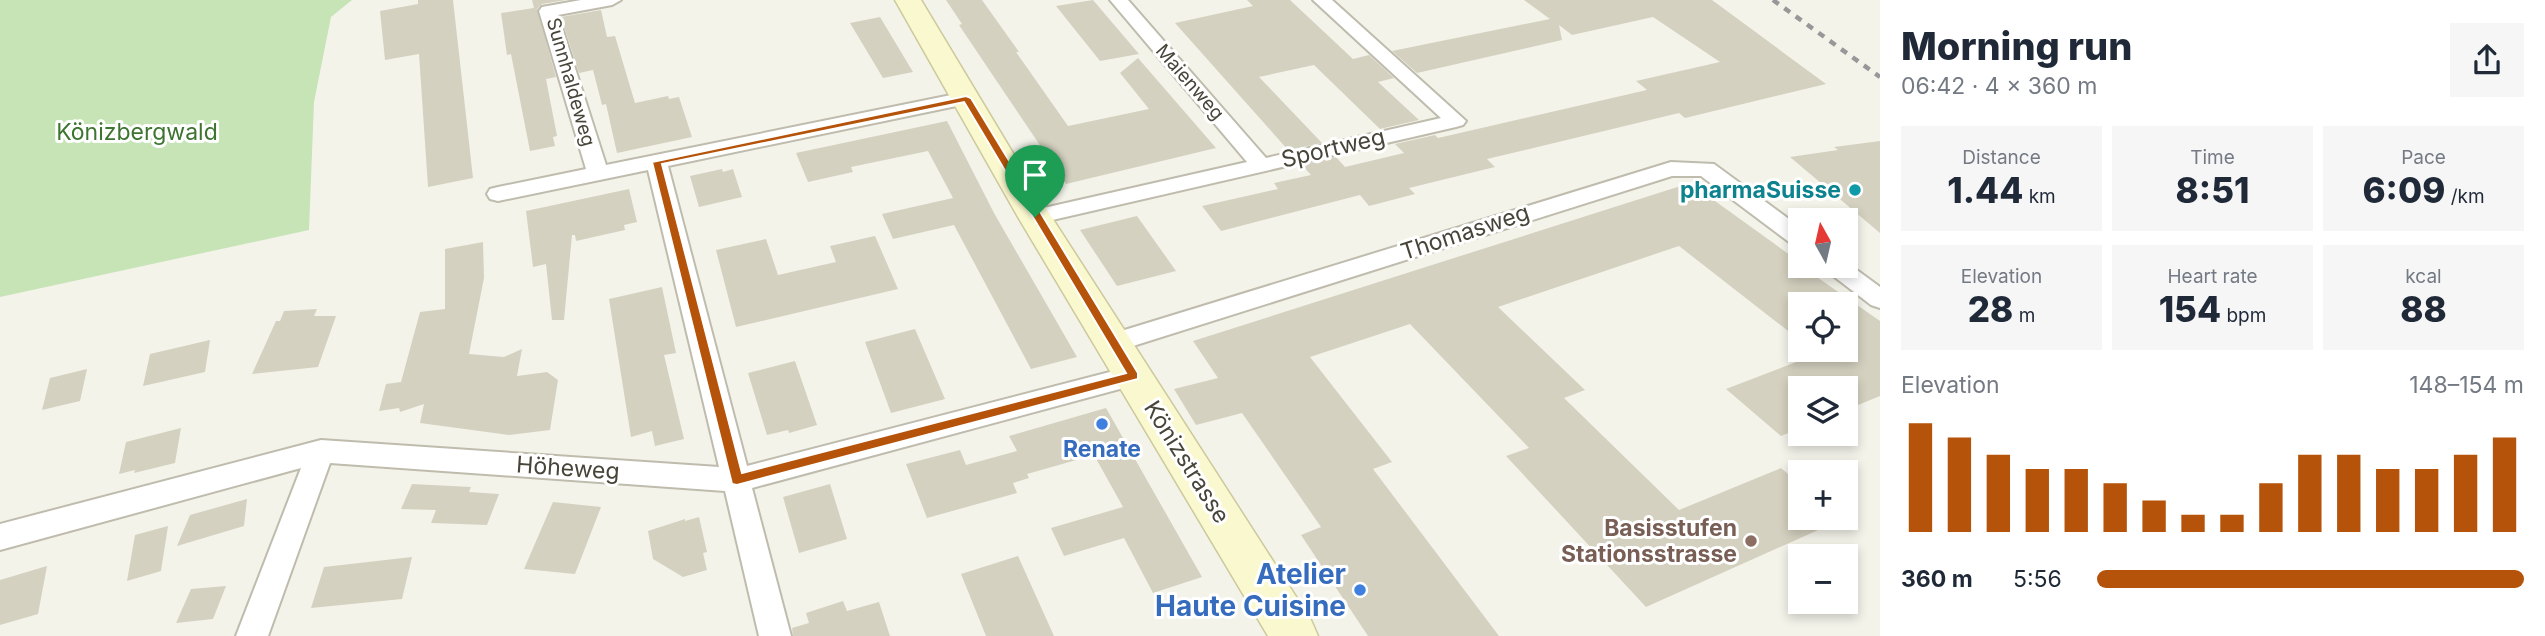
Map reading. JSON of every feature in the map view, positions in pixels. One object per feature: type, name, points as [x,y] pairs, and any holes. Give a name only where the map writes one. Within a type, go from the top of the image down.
[{"type":"main road","name":"Könizstrasse","points":[[908,0],[1035,217],[1294,636]]},
{"type":"street","name":"Sunnhaldeweg","points":[[598,174],[548,11],[612,0]]},
{"type":"street","name":"Maienweg","points":[[1119,0],[1261,164]]},
{"type":"street","name":"Sportweg","points":[[1035,217],[1456,121],[1322,0]]},
{"type":"street","points":[[498,194],[966,98]]},
{"type":"street","points":[[657,162],[775,636]]},
{"type":"street","name":"Thomasweg","points":[[1124,359],[1671,169],[1706,169],[1788,230]]},
{"type":"street","points":[[1852,278],[1880,299]]},
{"type":"street","name":"Höheweg","points":[[0,537],[321,451],[737,480],[1124,359]]},
{"type":"street","points":[[252,636],[321,451]]},
{"type":"green space","name":"Könizbergwald","points":[[0,0],[352,0],[331,17],[314,102],[309,230],[0,297]]},
{"type":"building","points":[[418,0],[453,0],[473,178],[428,187],[419,54],[385,60],[380,11],[418,4]]},
{"type":"building","points":[[532,0],[566,0],[542,4],[537,9],[556,77],[546,79],[557,136],[553,137],[555,146],[530,151],[511,54],[507,55],[501,13],[534,8]]},
{"type":"building","points":[[946,0],[982,0],[1068,126],[1149,109],[1120,73],[1138,58],[1216,148],[1066,184],[959,25],[962,24]]},
{"type":"building","points":[[1093,0],[1139,54],[1100,61],[1056,6]]},
{"type":"building","points":[[1247,0],[1290,0],[1353,59],[1369,55],[1394,78],[1378,82],[1419,120],[1380,129],[1314,65],[1259,77],[1322,143],[1288,150],[1175,23],[1253,6]]},
{"type":"building","points":[[1524,0],[1712,0],[1826,84],[1685,118],[1679,113],[1487,159],[1495,167],[1409,188],[1415,194],[1369,206],[1360,195],[1221,231],[1202,206],[1278,189],[1274,183],[1311,175],[1302,165],[1336,157],[1345,167],[1404,153],[1395,144],[1435,135],[1438,138],[1647,90],[1636,81],[1720,62],[1653,17],[1572,35],[1559,25],[1562,40],[1417,73],[1392,51],[1550,19]]},
{"type":"building","points":[[601,10],[607,37],[615,36],[635,103],[668,96],[669,99],[679,97],[692,137],[617,153],[606,104],[602,105],[593,70],[579,73],[561,17]]},
{"type":"building","points":[[880,17],[913,72],[883,78],[850,23]]},
{"type":"building","points":[[947,121],[994,213],[1077,357],[1031,369],[954,225],[893,239],[882,214],[953,198],[928,151],[851,167],[853,172],[808,182],[796,153]]},
{"type":"building","name":"pharmaSuisse","points":[[1880,141],[1880,233],[1858,214],[1858,208],[1850,208],[1790,157],[1838,150],[1834,147]]},
{"type":"building","points":[[722,169],[723,172],[733,169],[742,197],[699,207],[690,176]]},
{"type":"building","points":[[1690,183],[1788,254],[1788,278],[1818,278],[1838,292],[1788,292],[1788,331],[1679,246],[1498,307],[1585,390],[1564,398],[1679,510],[1781,468],[1788,474],[1788,530],[1818,530],[1646,607],[1506,456],[1529,448],[1410,324],[1310,357],[1392,462],[1373,469],[1499,636],[1368,636],[1301,535],[1321,527],[1242,413],[1196,425],[1174,389],[1218,378],[1193,341]]},
{"type":"building","points":[[629,189],[637,222],[624,225],[625,230],[576,241],[575,235],[572,235],[564,320],[552,320],[546,264],[533,267],[526,211]]},
{"type":"building","points":[[1137,216],[1176,271],[1117,286],[1080,230]]},
{"type":"building","points":[[875,236],[898,289],[736,327],[716,250],[766,239],[778,275],[836,262],[830,246]]},
{"type":"building","points":[[483,242],[484,278],[469,354],[504,357],[522,349],[517,376],[547,372],[558,380],[550,430],[509,435],[420,423],[424,404],[400,412],[399,408],[379,411],[386,384],[401,382],[420,312],[445,309],[445,249]]},
{"type":"building","points":[[662,287],[676,353],[664,355],[684,439],[655,446],[652,431],[631,437],[609,299]]},
{"type":"building","points":[[1858,306],[1880,321],[1880,396],[1858,405],[1858,376],[1788,376],[1788,433],[1781,436],[1726,389],[1796,362],[1858,362]]},
{"type":"building","points":[[317,309],[314,316],[336,316],[318,367],[252,374],[276,321],[280,321],[284,311]]},
{"type":"building","points":[[915,329],[945,399],[891,413],[865,342]]},
{"type":"building","points":[[210,340],[205,372],[143,386],[150,354]]},
{"type":"building","points":[[795,361],[817,425],[789,433],[788,430],[767,435],[748,373]]},
{"type":"building","points":[[87,369],[80,401],[42,410],[50,378]]},
{"type":"building","points":[[1106,408],[1202,577],[1153,593],[1124,538],[1064,556],[1051,528],[1123,507],[1094,455],[1027,474],[1029,478],[1013,483],[1017,493],[927,518],[906,464],[960,450],[966,465],[1017,451],[1009,436]]},
{"type":"building","points":[[181,428],[175,463],[119,474],[126,442]]},
{"type":"building","points":[[412,484],[471,487],[469,492],[499,494],[487,525],[431,523],[436,510],[401,509]]},
{"type":"building","points":[[830,484],[847,539],[799,553],[783,497]]},
{"type":"building","points":[[247,499],[244,526],[177,546],[190,515]]},
{"type":"building","points":[[553,502],[601,507],[575,574],[524,569]]},
{"type":"building","points":[[699,517],[707,552],[703,553],[707,570],[683,577],[653,559],[648,531]]},
{"type":"building","points":[[168,526],[161,571],[127,581],[135,535]]},
{"type":"building","points":[[1018,556],[1054,636],[986,636],[961,574]]},
{"type":"building","points":[[412,557],[402,599],[311,608],[324,567]]},
{"type":"building","points":[[47,566],[38,614],[0,625],[0,580]]},
{"type":"building","points":[[226,586],[213,619],[176,623],[191,589]]},
{"type":"building","points":[[843,601],[847,611],[879,602],[890,636],[793,636],[792,628],[809,623],[806,613]]},
{"type":"railway","points":[[1773,0],[1880,77]]},
{"type":"place","name":"pharmaSuisse","points":[[1855,190]]},
{"type":"place","name":"Renate","points":[[1102,424]]},
{"type":"place","name":"Basisstufen Stationsstrasse","points":[[1751,541]]},
{"type":"place","name":"Atelier Haute Cuisine","points":[[1360,590]]},
{"type":"route","points":[[966,98],[1035,217],[1133,376],[737,480],[657,162],[966,98]]}]
